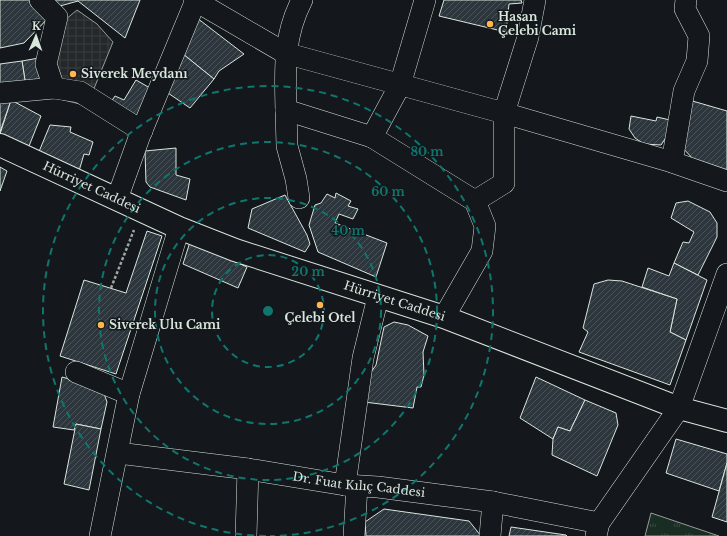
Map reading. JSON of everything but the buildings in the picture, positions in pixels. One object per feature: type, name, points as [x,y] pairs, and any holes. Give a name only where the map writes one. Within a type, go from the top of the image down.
[{"type":"main road","name":"Hürriyet Caddesi","points":[[0,144],[179,228],[235,250],[444,317],[679,408],[727,421]]},
{"type":"street","points":[[40,0],[57,17],[46,64],[54,88]]},
{"type":"street","points":[[117,199],[142,131],[195,0],[285,53],[504,113],[672,162],[727,181]]},
{"type":"street","points":[[299,198],[296,179],[287,146],[285,53],[295,13],[302,0]]},
{"type":"street","points":[[372,138],[400,85],[425,0]]},
{"type":"street","points":[[475,202],[504,183],[504,113],[528,37],[535,0]]},
{"type":"street","points":[[672,162],[684,91],[697,61],[699,36],[685,9],[686,0]]},
{"type":"street","points":[[0,93],[54,88],[80,92],[142,131]]},
{"type":"street","points":[[286,110],[372,138],[475,202],[485,226],[482,251],[444,317]]},
{"type":"street","points":[[95,534],[118,453],[129,394],[179,228]]},
{"type":"street","points":[[597,530],[679,408],[727,274]]},
{"type":"street","points":[[354,536],[351,485],[363,358],[378,297]]},
{"type":"street","points":[[76,372],[129,394]]},
{"type":"street","name":"Dr. Fuat Kılıç Caddesi","points":[[118,453],[351,485],[493,502],[597,530]]},
{"type":"street","points":[[246,536],[248,470]]},
{"type":"street","points":[[490,536],[493,502]]},
{"type":"path","points":[[111,288],[142,210]]},
{"type":"green space","points":[[651,513],[719,536],[645,536]]},
{"type":"shaded area","name":"Siverek Meydanı","points":[[77,10],[97,24],[113,42],[93,91],[84,105],[51,97],[41,40]]},
{"type":"place","name":"Hasan Çelebi Cami","points":[[490,24]]},
{"type":"place","name":"Siverek Meydanı","points":[[73,74]]},
{"type":"place","name":"Çelebi Otel","points":[[320,305]]},
{"type":"place","name":"Siverek Ulu Cami","points":[[101,325]]}]
